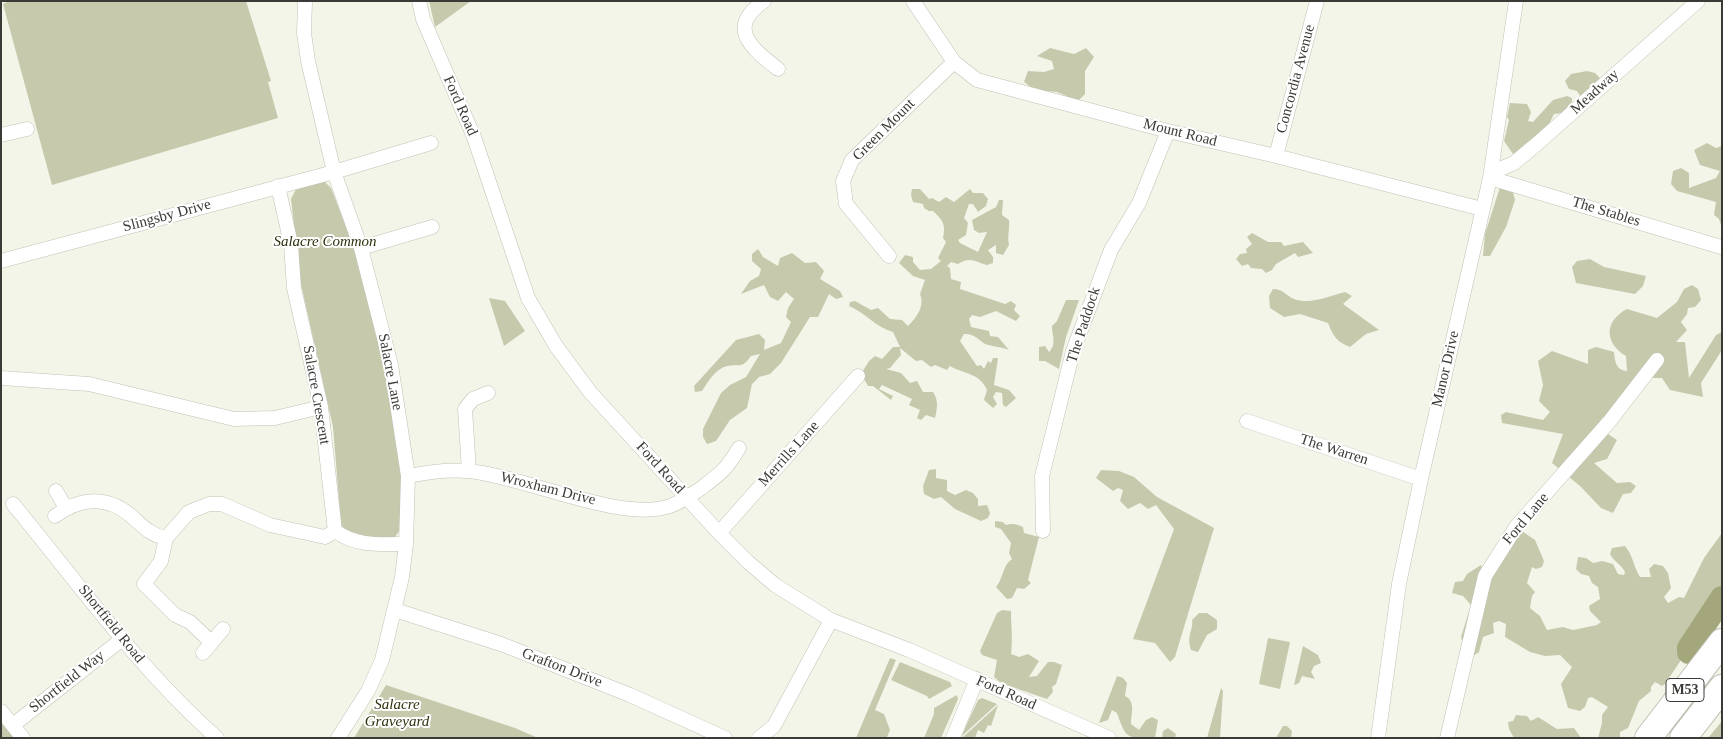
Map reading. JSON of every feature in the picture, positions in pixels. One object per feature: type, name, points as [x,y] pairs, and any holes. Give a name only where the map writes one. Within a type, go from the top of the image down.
[{"type":"highway","name":"M53","points":[[1648,738],[1722,642]]},
{"type":"highway","name":"M53","points":[[1683,738],[1722,688]]},
{"type":"street","name":"Salacre Lane","points":[[305,1],[304,33],[308,62],[334,172],[361,248],[391,365],[408,476],[406,544],[395,610],[382,660],[373,680],[338,738]]},
{"type":"street","name":"Ford Road","points":[[419,1],[424,19],[478,148],[528,298],[556,346],[590,392],[686,498],[748,562],[775,585],[831,620],[978,680],[1110,738]]},
{"type":"street","points":[[764,1],[751,11],[743,28],[748,45],[778,69]]},
{"type":"street","name":"Mount Road","points":[[913,1],[954,62],[977,80],[1168,131],[1276,156],[1482,209]]},
{"type":"street","name":"Concordia Avenue","points":[[1276,156],[1317,1]]},
{"type":"street","name":"Manor Drive","points":[[1378,738],[1399,584],[1490,178],[1516,1]]},
{"type":"street","name":"Meadway","points":[[1490,178],[1500,168],[1514,163],[1538,143],[1698,1]]},
{"type":"street","name":"Green Mount","points":[[889,256],[846,204],[843,181],[852,160],[954,62]]},
{"type":"street","points":[[1,135],[27,129]]},
{"type":"street","name":"The Paddock","points":[[1043,531],[1042,476],[1073,350],[1111,250],[1139,204],[1168,131]]},
{"type":"street","name":"Slingsby Drive","points":[[1,260],[334,172],[432,142]]},
{"type":"street","name":"The Stables","points":[[1490,178],[1721,247]]},
{"type":"street","name":"Salacre Crescent","points":[[278,186],[292,244],[294,288],[321,407],[335,531]]},
{"type":"street","points":[[361,248],[432,226]]},
{"type":"street","name":"Ford Lane","points":[[1447,738],[1485,576],[1516,527],[1609,422],[1657,360]]},
{"type":"street","name":"Merrills Lane","points":[[719,533],[858,376]]},
{"type":"street","points":[[1,378],[89,384],[234,419],[275,418],[321,407]]},
{"type":"street","points":[[469,471],[465,409],[473,399],[488,393]]},
{"type":"street","name":"The Warren","points":[[1247,421],[1421,479]]},
{"type":"street","name":"Wroxham Drive","points":[[408,476],[435,471],[469,471],[533,484],[617,507],[656,509],[670,506],[686,498],[726,470],[739,448]]},
{"type":"street","points":[[56,491],[61,512],[84,501],[101,501],[116,506],[147,531],[156,536],[166,538]]},
{"type":"street","name":"Shortfield Road","points":[[13,504],[121,640],[180,705],[217,738]]},
{"type":"street","points":[[223,629],[207,647],[190,622],[175,615],[139,588],[161,561],[166,538],[188,512],[209,504],[222,504],[292,531],[325,537],[335,531],[346,539],[358,543],[406,544]]},
{"type":"street","name":"Grafton Drive","points":[[395,610],[501,644],[630,695],[726,738]]},
{"type":"street","points":[[759,738],[774,726],[831,620]]},
{"type":"street","name":"Shortfield Way","points":[[13,725],[121,640]]},
{"type":"street","points":[[952,738],[978,680]]},
{"type":"street","points":[[1,710],[24,738]]},
{"type":"green space","points":[[9,1],[246,1],[271,81],[268,82],[278,118],[52,185],[3,4]]},
{"type":"green space","points":[[429,1],[471,1],[435,27]]},
{"type":"green space","points":[[1050,48],[1074,54],[1086,48],[1094,57],[1085,71],[1085,94],[1078,101],[1057,92],[1035,90],[1024,82],[1028,71],[1044,72],[1054,69],[1052,61],[1037,56]]},
{"type":"green space","points":[[1587,71],[1595,73],[1600,78],[1581,97],[1577,91],[1569,89],[1565,81],[1571,74]]},
{"type":"green space","points":[[1567,96],[1572,98],[1572,102],[1563,113],[1554,114],[1547,128],[1518,153],[1513,154],[1504,141],[1509,120],[1507,117],[1510,103],[1527,104],[1531,112],[1528,121],[1533,122],[1553,100]]},
{"type":"green space","points":[[1707,143],[1716,148],[1722,146],[1722,228],[1719,219],[1714,215],[1716,202],[1677,191],[1671,184],[1673,171],[1681,168],[1689,173],[1689,188],[1716,178],[1720,171],[1700,165],[1694,150]]},
{"type":"green space","name":"Salacre Common","points":[[324,181],[331,188],[358,258],[386,368],[404,471],[403,526],[395,537],[384,540],[347,532],[341,525],[333,427],[301,284],[291,199],[296,189]]},
{"type":"green space","points":[[1501,184],[1512,188],[1515,200],[1506,227],[1490,256],[1483,256],[1485,234]]},
{"type":"green space","points":[[912,189],[920,189],[929,199],[932,198],[939,202],[946,197],[954,202],[970,189],[973,193],[983,193],[988,199],[986,206],[978,212],[973,204],[969,204],[964,218],[968,223],[966,235],[958,240],[960,243],[978,252],[987,232],[979,233],[974,230],[972,220],[996,207],[999,200],[1003,200],[1002,215],[1009,220],[1009,245],[1003,255],[996,253],[996,245],[988,250],[993,257],[993,263],[987,265],[966,260],[958,264],[951,262],[947,266],[950,268],[951,279],[961,282],[960,289],[1005,304],[1011,301],[1016,305],[1014,310],[1020,316],[1016,321],[996,311],[980,317],[972,315],[969,319],[971,327],[989,331],[990,336],[998,337],[1009,350],[985,344],[970,334],[964,334],[960,341],[977,366],[981,365],[984,369],[988,361],[991,363],[993,358],[998,358],[994,385],[1009,390],[1016,398],[1006,407],[1003,405],[1002,393],[996,392],[993,397],[997,404],[993,408],[984,400],[987,390],[984,384],[976,377],[950,366],[947,370],[935,365],[931,367],[922,360],[916,361],[900,348],[901,355],[890,368],[886,369],[901,373],[910,383],[917,381],[923,392],[933,392],[937,402],[935,418],[926,415],[921,420],[917,418],[920,410],[909,405],[912,399],[882,385],[879,389],[893,396],[891,400],[873,386],[868,386],[861,374],[869,361],[875,356],[882,359],[893,347],[900,347],[893,332],[881,327],[861,312],[849,306],[850,302],[855,301],[871,310],[878,308],[890,319],[902,320],[908,326],[921,307],[920,294],[925,280],[913,276],[899,263],[905,255],[913,257],[913,262],[920,270],[931,269],[941,261],[938,258],[946,242],[943,238],[943,223],[933,211],[924,208],[923,204],[913,202]]},
{"type":"green space","points":[[1252,233],[1268,242],[1281,242],[1284,246],[1303,242],[1313,253],[1298,257],[1295,253],[1276,264],[1272,270],[1266,273],[1262,269],[1251,268],[1248,264],[1242,266],[1236,259],[1240,254],[1247,253],[1246,249],[1252,244],[1247,237]]},
{"type":"green space","points":[[758,249],[763,257],[778,266],[780,258],[792,253],[805,263],[816,262],[824,271],[820,279],[840,291],[843,297],[836,299],[829,294],[818,317],[810,317],[781,363],[770,374],[759,377],[752,384],[747,408],[730,420],[716,441],[707,444],[703,437],[703,429],[721,393],[730,385],[746,377],[760,354],[751,356],[742,365],[731,365],[719,370],[712,376],[702,391],[695,392],[694,386],[736,340],[759,334],[765,340],[764,350],[781,343],[791,322],[786,317],[788,308],[794,299],[786,292],[778,301],[770,297],[764,285],[741,294],[750,281],[759,276],[761,269],[752,261],[752,254]]},
{"type":"green space","points":[[1590,259],[1604,267],[1646,276],[1643,286],[1635,294],[1576,283],[1572,267],[1577,261]]},
{"type":"green space","points":[[1692,285],[1698,289],[1701,300],[1695,307],[1688,308],[1687,314],[1681,322],[1687,330],[1676,342],[1685,342],[1689,378],[1716,335],[1722,332],[1722,350],[1701,383],[1703,397],[1670,390],[1662,378],[1651,378],[1601,419],[1605,432],[1617,440],[1607,459],[1594,463],[1617,483],[1630,482],[1636,486],[1631,493],[1623,494],[1613,513],[1601,508],[1580,486],[1552,463],[1563,434],[1502,423],[1501,415],[1506,412],[1543,420],[1550,412],[1539,401],[1543,385],[1538,361],[1552,351],[1588,364],[1588,350],[1596,347],[1614,352],[1618,367],[1627,371],[1626,356],[1619,351],[1611,339],[1610,332],[1614,320],[1627,309],[1657,318],[1677,302],[1684,289]]},
{"type":"green space","points":[[1273,289],[1282,291],[1300,301],[1320,299],[1345,292],[1352,296],[1343,304],[1379,330],[1366,334],[1350,347],[1336,338],[1328,323],[1300,314],[1284,317],[1270,308],[1269,296]]},
{"type":"green space","points":[[489,298],[505,301],[525,331],[504,346]]},
{"type":"green space","points":[[1066,300],[1079,300],[1066,337],[1059,369],[1045,361],[1039,361],[1039,347],[1045,346],[1049,352],[1053,346],[1052,326],[1057,321]]},
{"type":"green space","points":[[936,469],[936,478],[947,480],[947,491],[955,495],[966,490],[973,493],[978,499],[978,506],[987,505],[990,513],[988,518],[981,521],[955,509],[941,497],[934,499],[924,494],[923,486],[929,470]]},
{"type":"green space","points":[[1101,470],[1119,471],[1134,477],[1157,497],[1214,528],[1175,657],[1170,662],[1155,643],[1133,639],[1174,529],[1156,505],[1148,509],[1140,503],[1128,509],[1120,501],[1123,490],[1118,488],[1113,491],[1096,478]]},
{"type":"green space","points":[[995,521],[1003,522],[1006,525],[1018,525],[1023,527],[1024,533],[1039,537],[1028,580],[1031,583],[1024,589],[1017,588],[1012,598],[1007,599],[996,587],[1006,565],[1012,559],[1009,553],[1011,543],[1001,529],[995,527]]},
{"type":"green space","points":[[1516,527],[1535,540],[1544,561],[1542,567],[1536,569],[1532,567],[1527,583],[1535,592],[1532,596],[1530,608],[1540,616],[1547,630],[1563,627],[1573,630],[1597,625],[1601,622],[1590,611],[1589,606],[1600,599],[1598,587],[1592,583],[1589,576],[1581,574],[1576,569],[1578,557],[1586,558],[1593,563],[1602,561],[1613,564],[1618,574],[1624,575],[1623,569],[1610,554],[1612,548],[1625,546],[1640,577],[1651,577],[1649,569],[1654,564],[1663,566],[1668,573],[1671,588],[1664,597],[1668,603],[1679,597],[1684,598],[1704,558],[1722,533],[1722,612],[1689,648],[1665,684],[1662,686],[1655,682],[1651,687],[1651,691],[1639,701],[1628,728],[1620,732],[1620,738],[1598,738],[1602,715],[1608,707],[1592,697],[1588,698],[1585,707],[1580,711],[1568,708],[1561,684],[1572,667],[1560,655],[1545,656],[1530,652],[1505,637],[1506,624],[1499,621],[1493,623],[1494,633],[1483,637],[1479,652],[1473,656],[1466,653],[1461,637],[1471,605],[1463,596],[1452,593],[1455,582],[1463,581],[1467,574],[1481,565],[1483,571]]},
{"type":"green space","points":[[1002,610],[1011,611],[1011,654],[1019,657],[1028,654],[1039,661],[1029,677],[1037,676],[1048,662],[1062,665],[1056,684],[1052,687],[1053,692],[1047,699],[1001,683],[994,677],[997,660],[982,655],[980,651],[997,613]]},
{"type":"green space","points":[[1199,613],[1207,613],[1217,620],[1217,629],[1207,635],[1198,652],[1191,650],[1189,640],[1192,620]]},
{"type":"green space","points":[[1268,638],[1290,642],[1280,689],[1259,684]]},
{"type":"green space","points":[[1303,646],[1318,655],[1321,663],[1314,666],[1311,672],[1315,679],[1302,676],[1299,683],[1294,685]]},
{"type":"green space","points":[[890,658],[896,660],[875,710],[884,714],[890,730],[887,737],[889,738],[856,738]]},
{"type":"green space","points":[[900,662],[950,682],[952,686],[929,699],[927,696],[891,680]]},
{"type":"green space","points":[[1117,676],[1123,678],[1127,683],[1125,696],[1132,704],[1131,724],[1139,730],[1146,720],[1152,717],[1158,720],[1155,738],[1138,738],[1128,735],[1117,713],[1112,710],[1108,720],[1099,723]]},
{"type":"green space","name":"Salacre Graveyard","points":[[386,685],[515,728],[538,738],[354,738]]},
{"type":"green space","points":[[1221,688],[1223,691],[1220,738],[1207,738]]},
{"type":"green space","points":[[957,695],[958,699],[941,738],[924,738],[934,714],[934,708]]},
{"type":"green space","points":[[982,698],[997,704],[961,737],[978,700]]},
{"type":"green space","points":[[998,705],[991,726],[988,725],[984,733],[978,730],[975,738],[962,738]]},
{"type":"green space","points":[[1516,715],[1527,716],[1531,721],[1538,717],[1557,729],[1574,728],[1581,738],[1514,738],[1509,729],[1508,722],[1513,721]]},
{"type":"green space","points":[[1,716],[19,738],[1,738]]},
{"type":"green space","points":[[1722,721],[1722,738],[1708,738]]},
{"type":"green space","points":[[1283,726],[1287,726],[1292,731],[1291,738],[1276,738]]},
{"type":"green space","points":[[1168,728],[1176,734],[1175,738],[1162,738],[1163,731]]},
{"type":"waterway","points":[[1689,652],[1689,648],[1722,598]]}]
